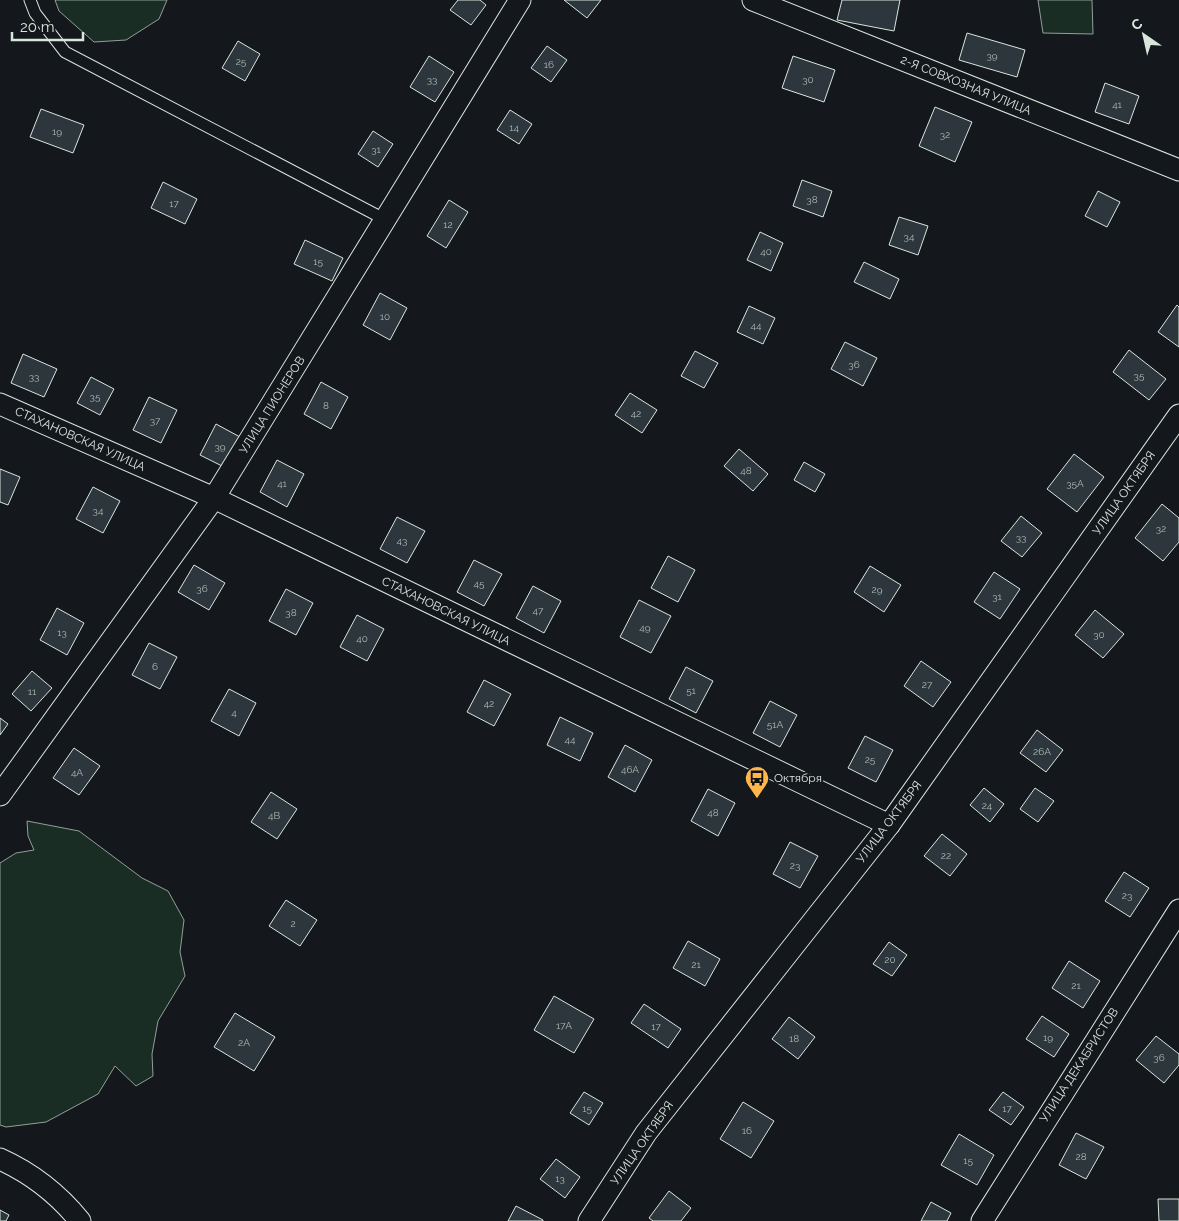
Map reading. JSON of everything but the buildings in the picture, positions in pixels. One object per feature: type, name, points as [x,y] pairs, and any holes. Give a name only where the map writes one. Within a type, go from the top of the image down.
[{"type":"street","name":"УЛИЦА ПИОНЕРОВ","points":[[0,795],[214,498],[520,0]]},
{"type":"street","name":"2-Я СОВХОЗНАЯ УЛИЦА","points":[[753,0],[1179,170]]},
{"type":"street","name":"СТАХАНОВСКАЯ УЛИЦА","points":[[0,404],[214,498],[889,825]]},
{"type":"street","name":"УЛИЦА ОКТЯБРЯ","points":[[588,1221],[646,1134],[889,825],[1179,415]]},
{"type":"street","name":"УЛИЦА ДЕКАБРИСТОВ","points":[[982,1221],[1179,910]]},
{"type":"street","points":[[0,1159],[20,1168],[67,1204],[80,1221]]},
{"type":"lane","points":[[30,0],[34,13],[65,52],[386,220]]},
{"type":"green space","points":[[55,0],[167,0],[159,19],[126,40],[94,42],[59,11]]},
{"type":"green space","points":[[1038,0],[1092,0],[1093,34],[1043,33]]},
{"type":"green space","points":[[27,821],[79,831],[142,878],[168,891],[184,920],[180,952],[185,976],[158,1021],[152,1054],[153,1076],[136,1086],[115,1066],[98,1094],[46,1122],[6,1127],[0,1125],[0,863],[16,853],[34,850],[28,836]]},
{"type":"place","name":"Октября","points":[[757,799]]}]
